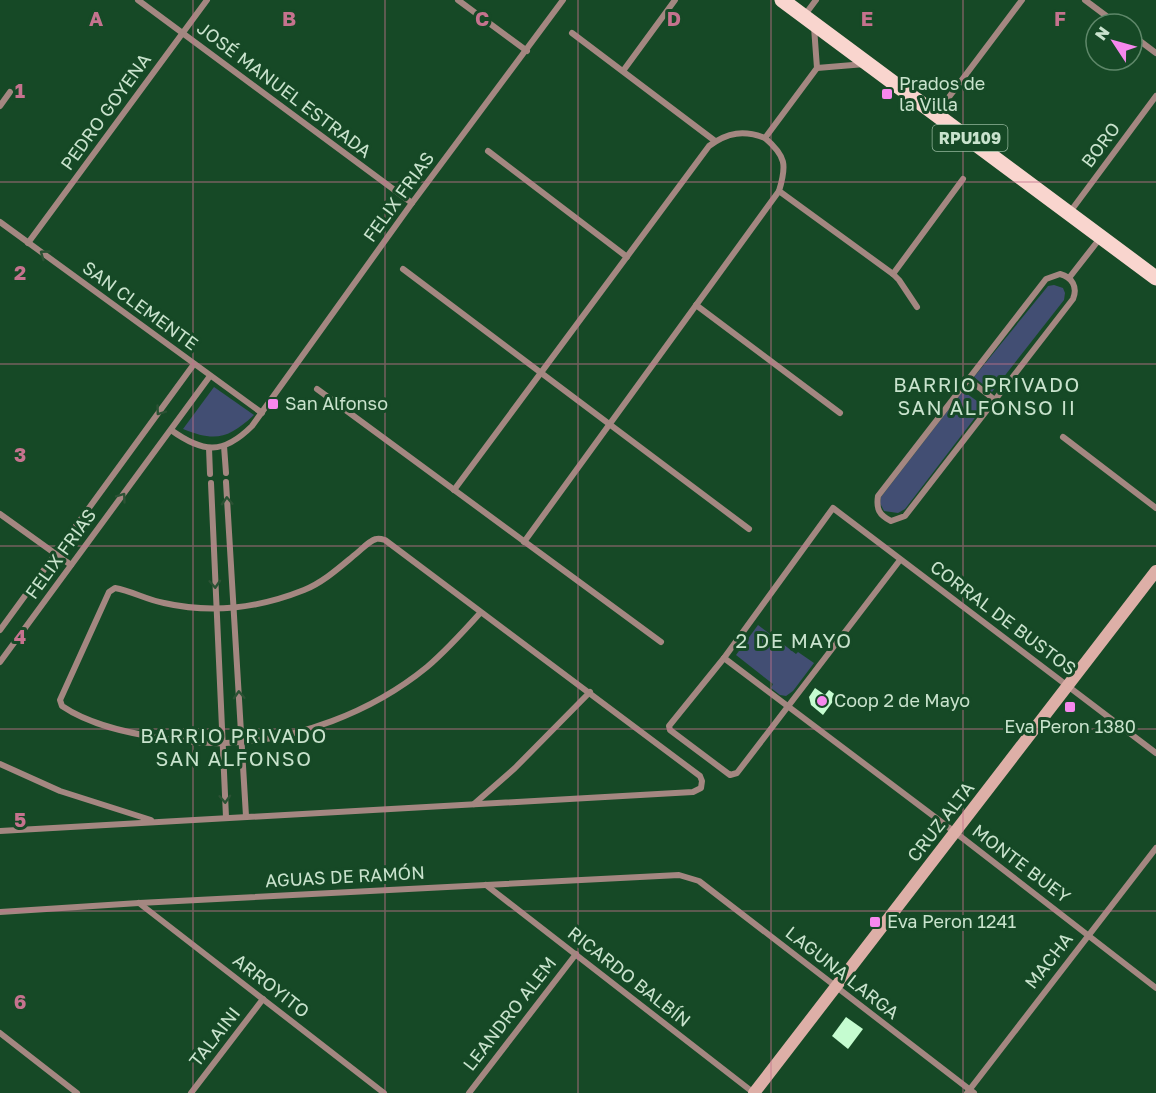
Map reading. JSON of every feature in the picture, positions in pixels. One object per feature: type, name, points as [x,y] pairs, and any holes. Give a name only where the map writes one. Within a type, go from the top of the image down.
[{"type":"main road","name":"RPU109","points":[[782,0],[1156,278]]},
{"type":"main road","name":"CRUZ ALTA","points":[[754,1093],[1156,571]]},
{"type":"street","name":"JOSÉ MANUEL ESTRADA","points":[[138,0],[412,203]]},
{"type":"street","name":"PEDRO GOYENA","points":[[28,243],[207,0]]},
{"type":"street","points":[[458,0],[527,51]]},
{"type":"street","name":"FELIX FRIAS","points":[[224,446],[243,435],[262,413],[412,203],[563,0]]},
{"type":"street","points":[[623,71],[675,0]]},
{"type":"street","points":[[765,138],[817,68],[809,20],[816,0]]},
{"type":"street","points":[[937,113],[1022,0]]},
{"type":"street","points":[[1085,0],[1101,12]]},
{"type":"street","points":[[572,33],[715,141]]},
{"type":"street","points":[[817,68],[868,64]]},
{"type":"street","points":[[0,106],[10,92]]},
{"type":"street","name":"BORO","points":[[1070,213],[1156,96]]},
{"type":"street","points":[[454,490],[709,146],[727,135],[740,133],[751,133],[765,138],[783,157],[785,167],[775,200],[696,305],[525,542]]},
{"type":"street","points":[[488,151],[627,257]]},
{"type":"street","points":[[893,274],[963,179]]},
{"type":"street","points":[[779,191],[893,274],[900,280],[917,307]]},
{"type":"street","name":"SAN CLEMENTE","points":[[0,222],[262,413]]},
{"type":"street","points":[[1069,278],[1102,237]]},
{"type":"street","points":[[403,269],[748,529]]},
{"type":"street","points":[[1059,274],[1069,278],[1075,287],[1073,300],[905,516],[891,521],[883,517],[878,510],[878,496],[968,379],[1046,279],[1059,274]]},
{"type":"street","points":[[696,305],[840,413]]},
{"type":"street","name":"FELIX FRIAS","points":[[0,630],[194,364]]},
{"type":"street","name":"FELIX FRIAS","points":[[0,662],[210,376]]},
{"type":"street","points":[[968,379],[995,400]]},
{"type":"street","points":[[316,389],[661,642]]},
{"type":"street","points":[[171,430],[192,444],[209,448],[224,446],[226,474]]},
{"type":"street","points":[[1063,437],[1156,508]]},
{"type":"street","points":[[209,448],[210,474]]},
{"type":"street","points":[[226,482],[246,816]]},
{"type":"street","points":[[211,483],[226,818]]},
{"type":"street","name":"CORRAL DE BUSTOS","points":[[724,658],[833,508],[1156,753]]},
{"type":"street","points":[[0,514],[71,565]]},
{"type":"street","points":[[0,831],[693,792],[701,788],[700,776],[590,692],[481,612],[381,539],[370,542],[336,571],[309,588],[284,598],[234,608],[217,609],[165,604],[120,589],[111,590],[60,700],[62,706],[68,710],[122,730],[187,742],[242,742],[279,736],[306,729],[357,710],[382,697],[426,667],[446,650],[481,612]]},
{"type":"street","points":[[724,658],[669,726],[670,730],[730,775],[737,773],[900,560]]},
{"type":"street","name":"MONTE BUEY","points":[[724,658],[1156,988]]},
{"type":"street","points":[[473,804],[515,768],[590,692]]},
{"type":"street","points":[[0,764],[60,791],[157,822]]},
{"type":"street","name":"MACHA","points":[[970,1092],[1156,848]]},
{"type":"street","name":"AGUAS DE RAMÓN","points":[[0,912],[679,874],[691,877]]},
{"type":"street","name":"LAGUNA LARGA","points":[[691,877],[970,1092]]},
{"type":"street","name":"RICARDO BALBÍN","points":[[486,885],[754,1093]]},
{"type":"street","name":"ARROYITO","points":[[139,903],[384,1093]]},
{"type":"street","name":"LEANDRO ALEM","points":[[469,1093],[576,954]]},
{"type":"street","name":"TALAINI","points":[[191,1093],[263,999]]},
{"type":"street","points":[[0,1034],[77,1093]]},
{"type":"shaded area","points":[[1048,286],[1063,288],[1064,300],[992,392],[974,377]]},
{"type":"shaded area","points":[[214,387],[254,415],[236,429],[221,436],[204,436],[183,429]]},
{"type":"shaded area","points":[[963,391],[984,406],[905,509],[898,513],[884,511],[880,503],[881,497]]},
{"type":"shaded area","points":[[758,625],[796,654],[798,652],[814,663],[793,691],[786,696],[780,695],[771,688],[773,684],[736,655]]},
{"type":"building","name":"Coop 2 de Mayo","points":[[815,688],[825,695],[829,690],[837,696],[823,715],[811,705],[809,697]]},
{"type":"building","points":[[846,1017],[863,1029],[848,1049],[832,1036]]},
{"type":"place","name":"Prados de la Villa","points":[[887,94]]},
{"type":"place","name":"San Alfonso","points":[[273,404]]},
{"type":"place","name":"Coop 2 de Mayo","points":[[822,701]]},
{"type":"place","name":"Eva Peron 1380","points":[[1070,707]]},
{"type":"place","name":"Eva Peron 1241","points":[[875,922]]},
{"type":"district","name":"BARRIO PRIVADO SAN ALFONSO II","points":[[987,396]]},
{"type":"district","name":"2 DE MAYO","points":[[794,641]]},
{"type":"district","name":"BARRIO PRIVADO SAN ALFONSO","points":[[234,748]]}]
